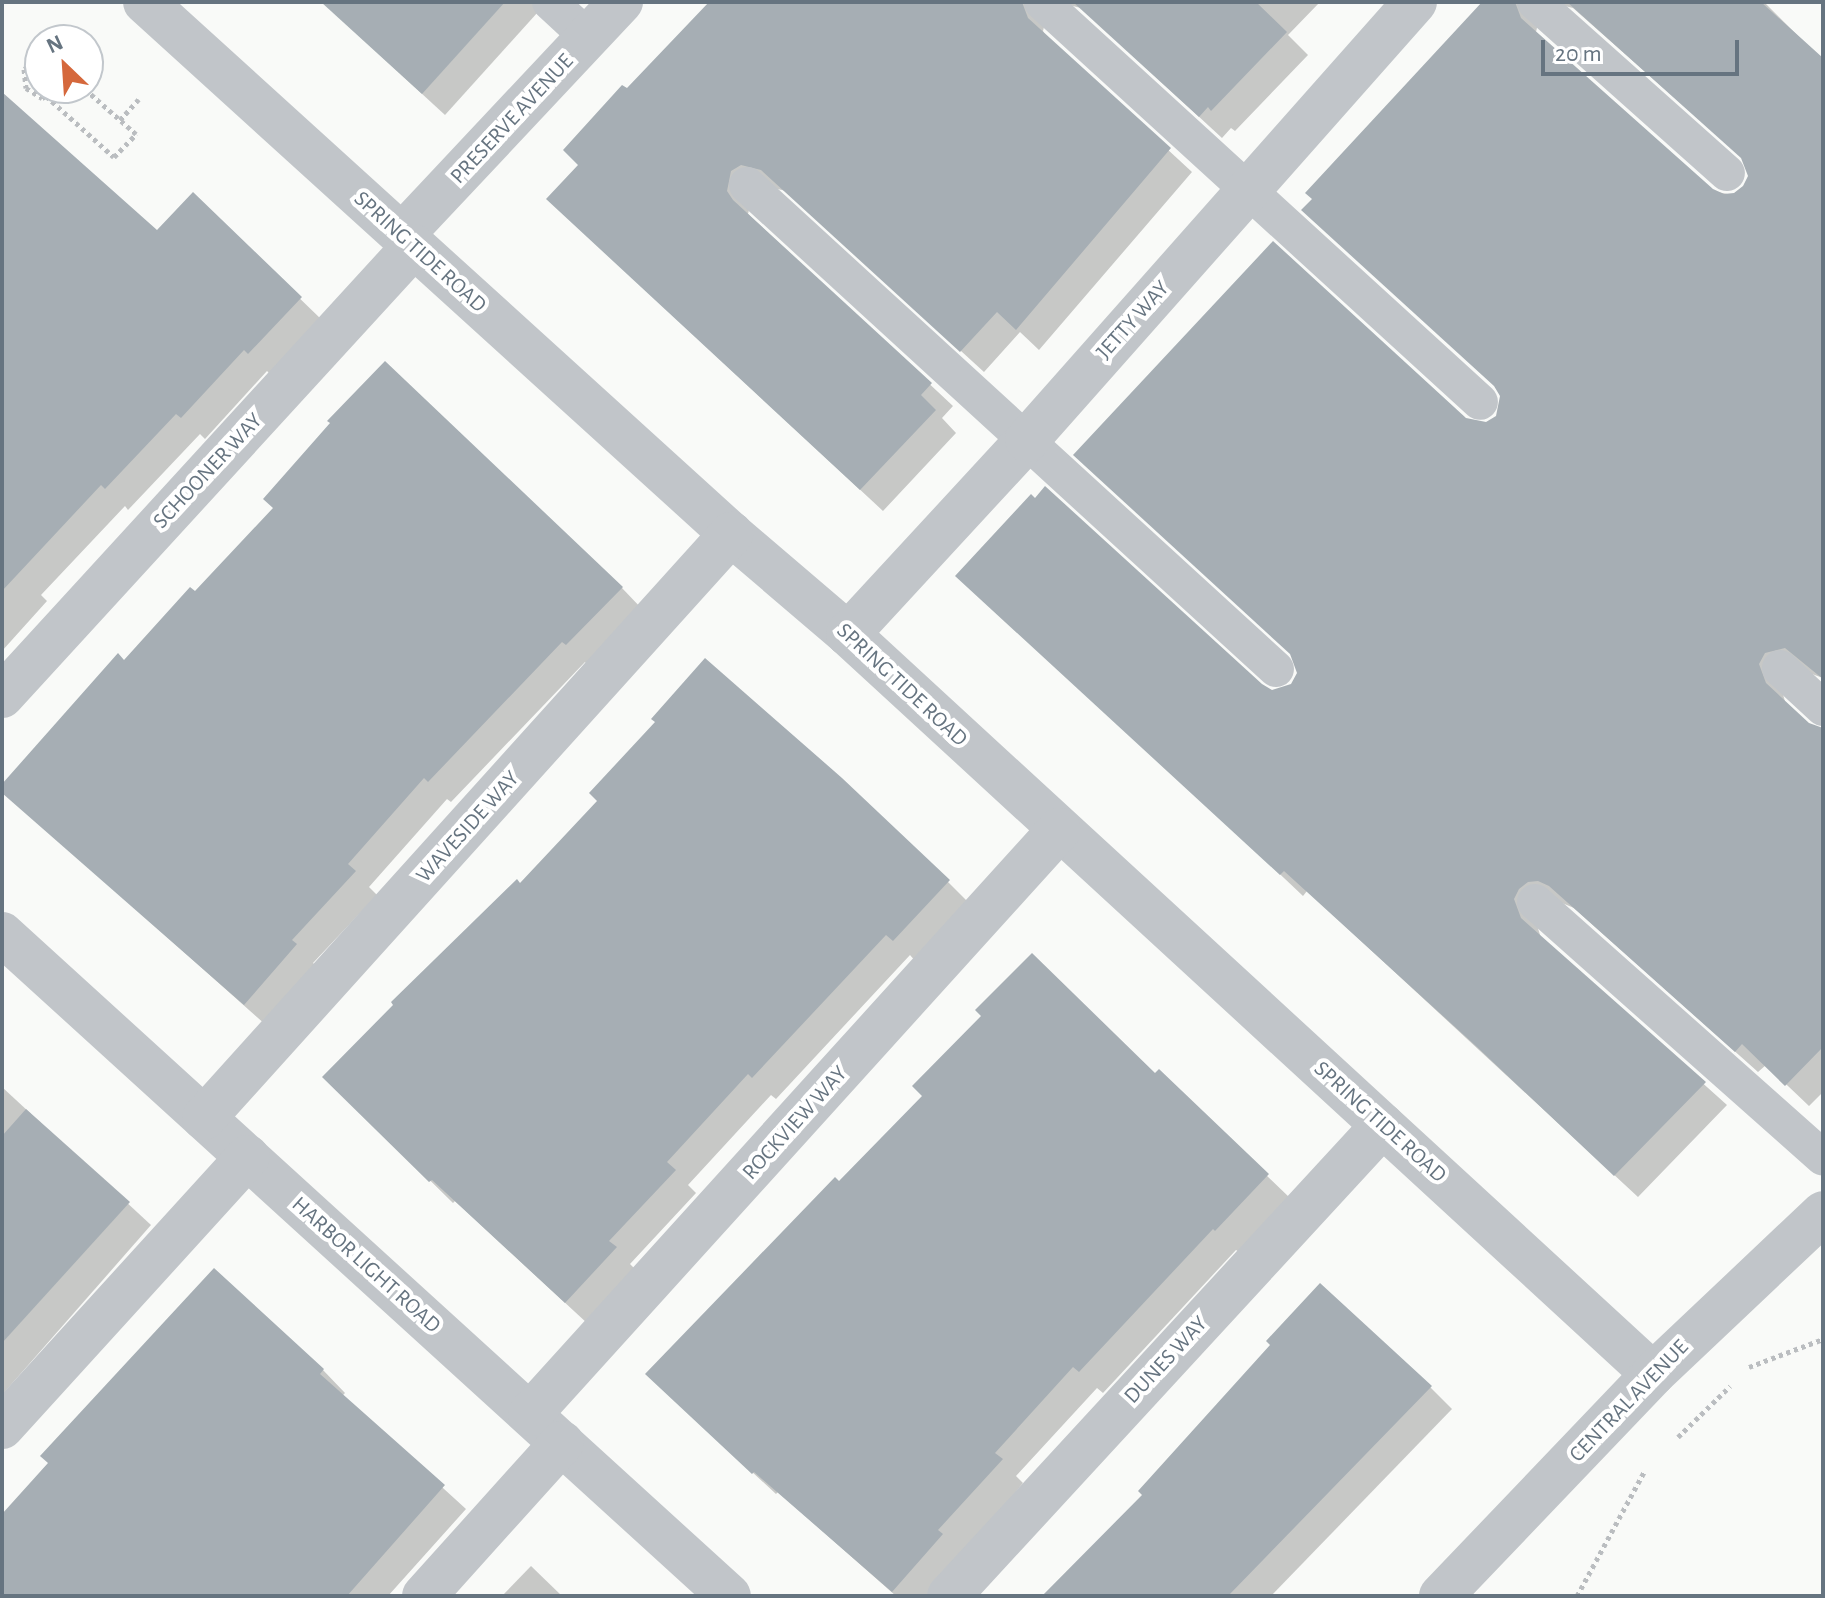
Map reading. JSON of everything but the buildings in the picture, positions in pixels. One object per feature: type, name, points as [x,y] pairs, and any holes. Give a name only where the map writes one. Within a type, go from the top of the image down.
[{"type":"street","name":"SPRING TIDE ROAD","points":[[145,2],[731,534],[848,634],[1653,1374]]},
{"type":"street","name":"PRESERVE AVENUE","points":[[408,241],[621,2]]},
{"type":"street","name":"JETTY WAY","points":[[848,634],[1027,440],[1415,2]]},
{"type":"street","name":"SCHOONER WAY","points":[[2,696],[408,241]]},
{"type":"street","name":"WAVESIDE WAY","points":[[204,1118],[731,534]]},
{"type":"street","name":"ROCKVIEW WAY","points":[[530,1414],[1059,830]]},
{"type":"street","name":"HARBOR LIGHT ROAD","points":[[2,934],[729,1596]]},
{"type":"street","name":"DUNES WAY","points":[[949,1596],[1383,1125]]},
{"type":"street","points":[[2,1427],[248,1157]]},
{"type":"street","name":"CENTRAL AVENUE","points":[[1441,1596],[1653,1374],[1823,1213]]},
{"type":"street","points":[[424,1596],[562,1443]]},
{"type":"lane","points":[[550,2],[589,38]]},
{"type":"lane","points":[[1042,2],[1480,402]]},
{"type":"lane","points":[[1535,2],[1727,173]]},
{"type":"lane","points":[[747,185],[1276,669]]},
{"type":"lane","points":[[1780,668],[1823,708]]},
{"type":"lane","points":[[1535,902],[1823,1158]]},
{"type":"path","points":[[120,120],[139,99]]},
{"type":"path","points":[[55,104],[114,157],[136,134],[102,104]]},
{"type":"path","points":[[1742,1375],[1752,1364],[1823,1339]]},
{"type":"path","points":[[1667,1448],[1731,1385]]},
{"type":"path","points":[[1577,1596],[1646,1469]]}]
